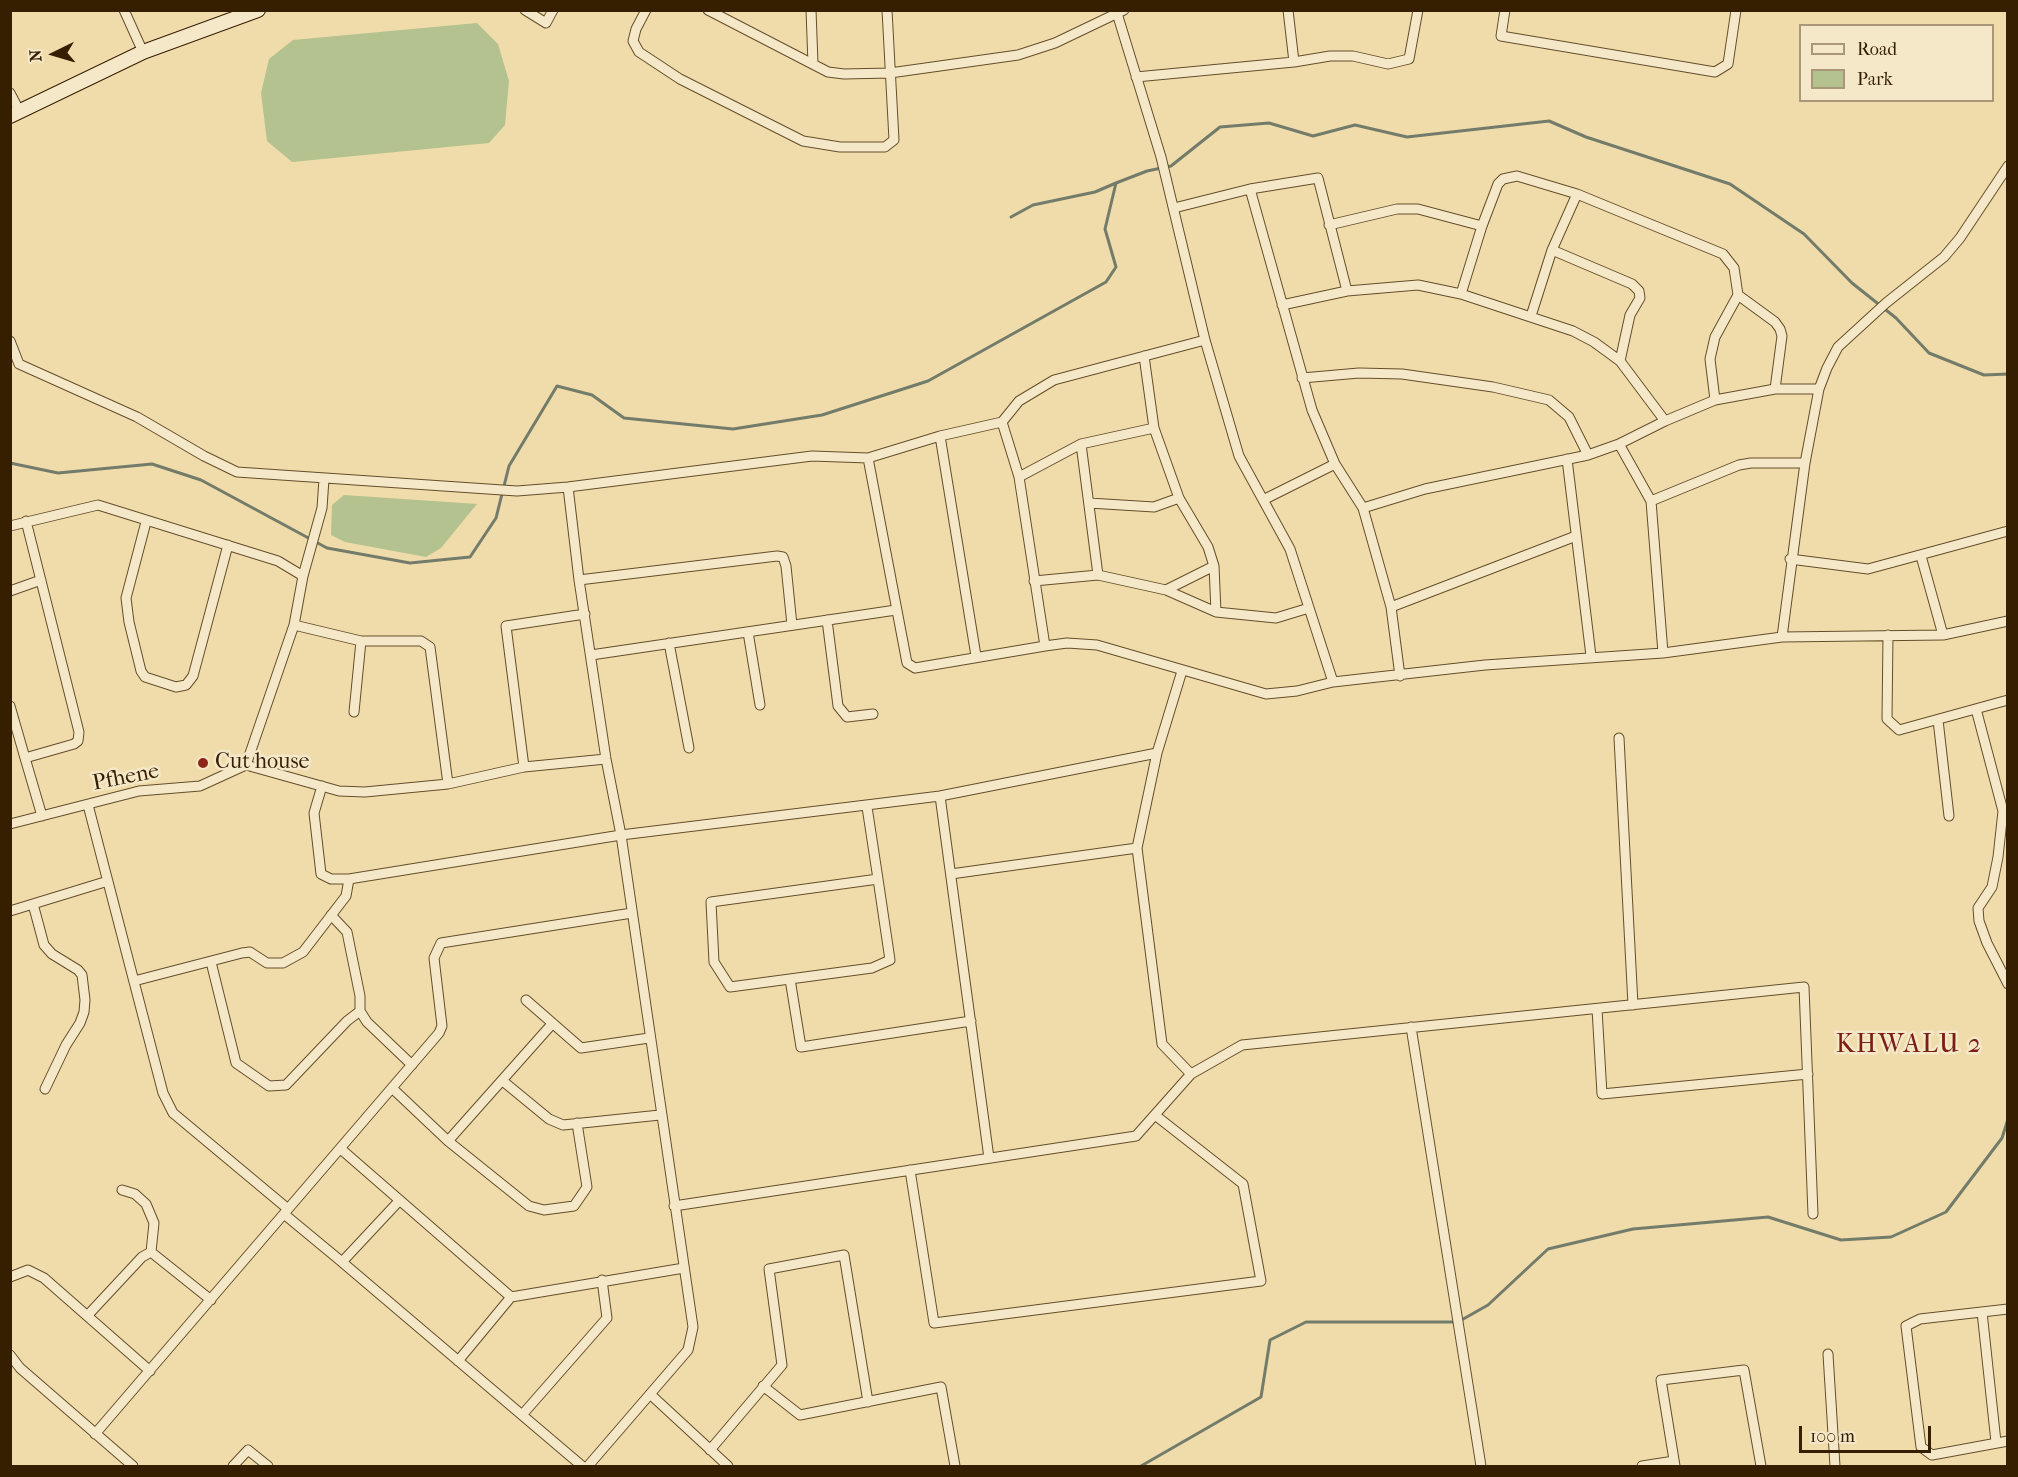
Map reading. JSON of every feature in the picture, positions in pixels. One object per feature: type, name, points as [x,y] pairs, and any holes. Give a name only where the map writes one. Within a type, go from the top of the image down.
[{"type":"street","points":[[124,10],[143,52]]},
{"type":"street","points":[[10,93],[15,114],[143,52],[258,10]]},
{"type":"street","points":[[525,10],[546,23],[553,10]]},
{"type":"street","points":[[646,10],[636,29],[633,41],[639,52],[680,80],[803,141],[840,147],[890,146],[895,133],[887,10]]},
{"type":"street","points":[[708,10],[828,72],[843,74],[890,74],[1018,55],[1055,43],[1119,11],[1136,77],[1161,157],[1205,340],[1239,456],[1265,499],[1290,549],[1333,682]]},
{"type":"street","points":[[811,10],[813,64]]},
{"type":"street","points":[[1288,10],[1294,62]]},
{"type":"street","points":[[1136,77],[1294,62],[1330,56],[1353,56],[1388,64],[1409,59],[1418,10]]},
{"type":"street","points":[[1504,10],[1502,36],[1715,72],[1728,63],[1736,10]]},
{"type":"street","points":[[1782,637],[1790,559],[1819,389],[1838,347],[1886,303],[1944,257],[1960,238],[2007,166]]},
{"type":"street","points":[[1461,294],[1498,184],[1509,176],[1577,195],[1723,254],[1734,268],[1738,295],[1715,337],[1710,359],[1715,399]]},
{"type":"street","points":[[1174,208],[1250,189],[1318,178],[1347,291]]},
{"type":"street","points":[[1250,189],[1312,410],[1335,465],[1363,508],[1391,608],[1400,676]]},
{"type":"street","points":[[1531,316],[1552,250],[1577,195]]},
{"type":"street","points":[[1329,225],[1397,209],[1418,208],[1482,226]]},
{"type":"street","points":[[1552,250],[1632,284],[1639,291],[1640,298],[1630,315],[1620,361]]},
{"type":"street","points":[[1282,305],[1347,291],[1418,285],[1461,294],[1573,331],[1594,342],[1620,361],[1665,421]]},
{"type":"street","points":[[1738,295],[1776,322],[1780,329],[1782,336],[1775,389]]},
{"type":"street","points":[[10,341],[15,366],[137,417],[204,456],[237,472],[518,491],[568,487],[812,456],[868,458],[940,436],[1002,422],[1019,401],[1054,380],[1205,340]]},
{"type":"street","points":[[1144,356],[1154,428],[1179,498],[1208,547],[1214,566],[1216,612]]},
{"type":"street","points":[[1302,378],[1359,373],[1402,374],[1493,387],[1549,400],[1569,417],[1588,455]]},
{"type":"street","points":[[1363,508],[1425,489],[1588,455],[1619,444],[1715,399],[1775,389],[1819,389]]},
{"type":"street","points":[[1002,422],[1018,477],[1045,646]]},
{"type":"street","points":[[1018,477],[1081,444],[1154,428]]},
{"type":"street","points":[[940,436],[976,656]]},
{"type":"street","points":[[1081,444],[1098,575]]},
{"type":"street","points":[[1619,444],[1651,501],[1663,653]]},
{"type":"street","points":[[868,458],[905,657],[911,667],[1067,643],[1097,645],[1266,694],[1297,691],[1333,682],[1592,656],[1663,653],[1782,637],[1943,635],[2007,621]]},
{"type":"street","points":[[1567,459],[1592,656]]},
{"type":"street","points":[[1651,501],[1738,465],[1805,463]]},
{"type":"street","points":[[1265,499],[1335,465]]},
{"type":"street","points":[[324,479],[322,508],[303,576],[294,625],[246,765],[339,791],[365,792],[448,784],[524,767],[606,759]]},
{"type":"street","points":[[568,487],[579,580],[606,759],[621,835],[660,1115],[693,1327],[688,1350],[588,1467]]},
{"type":"street","points":[[1089,502],[1154,507],[1179,498]]},
{"type":"street","points":[[10,526],[98,505],[146,522],[228,544],[278,561],[303,576]]},
{"type":"street","points":[[25,758],[74,744],[79,737],[26,521]]},
{"type":"street","points":[[146,522],[126,598],[129,622],[145,677],[176,687],[186,685],[193,676],[228,544]]},
{"type":"street","points":[[1790,559],[1868,569],[2007,531]]},
{"type":"street","points":[[1391,608],[1576,536]]},
{"type":"street","points":[[1921,556],[1943,635]]},
{"type":"street","points":[[579,580],[783,557],[792,625]]},
{"type":"street","points":[[1166,590],[1214,566]]},
{"type":"street","points":[[1034,581],[1098,575],[1166,590],[1216,612],[1276,618],[1309,608]]},
{"type":"street","points":[[10,591],[41,580]]},
{"type":"street","points":[[591,655],[896,610]]},
{"type":"street","points":[[524,767],[506,626],[585,614]]},
{"type":"street","points":[[827,620],[838,706],[847,717],[873,714]]},
{"type":"street","points":[[294,625],[361,641],[421,641],[430,647],[448,784]]},
{"type":"street","points":[[748,632],[760,705]]},
{"type":"street","points":[[1888,635],[1887,719],[1899,730],[2007,700]]},
{"type":"street","points":[[354,712],[361,641]]},
{"type":"street","points":[[669,643],[689,748]]},
{"type":"street","points":[[1182,671],[1157,753],[1137,848],[1162,1044],[1191,1074]]},
{"type":"street","points":[[10,706],[42,816]]},
{"type":"street","points":[[1976,709],[2003,811],[1992,887],[1978,908],[1979,921],[2007,984]]},
{"type":"street","points":[[1938,720],[1949,816]]},
{"type":"street","points":[[1619,738],[1633,1005]]},
{"type":"street","points":[[322,786],[314,813],[321,874],[331,879],[348,879],[621,835],[867,807],[940,796],[1157,753]]},
{"type":"street","name":"Pfhene","points":[[10,824],[139,791],[200,786],[246,765]]},
{"type":"street","points":[[940,796],[989,1158]]},
{"type":"street","points":[[88,805],[163,1093],[173,1113],[342,1262],[582,1467]]},
{"type":"street","points":[[867,807],[878,879],[890,960],[872,968],[730,987],[714,962],[711,902],[878,879]]},
{"type":"street","points":[[951,874],[1137,848]]},
{"type":"street","points":[[134,981],[250,952],[267,963],[283,963],[303,952],[346,896],[348,879]]},
{"type":"street","points":[[10,911],[108,881]]},
{"type":"street","points":[[33,904],[44,945],[52,954],[78,970],[82,975],[84,1000],[84,1012],[80,1023],[45,1089]]},
{"type":"street","points":[[95,1434],[342,1150],[439,1033],[442,1026],[434,958],[441,943],[632,913]]},
{"type":"street","points":[[331,915],[347,932],[360,996],[360,1011],[367,1022],[412,1065]]},
{"type":"street","points":[[211,962],[236,1063],[269,1086],[286,1085],[347,1021],[360,1011]]},
{"type":"street","points":[[790,979],[801,1047],[971,1021]]},
{"type":"street","points":[[674,1206],[1136,1136],[1191,1074],[1242,1045],[1804,987],[1813,1214]]},
{"type":"street","points":[[525,1000],[581,1047],[649,1038]]},
{"type":"street","points":[[1597,1009],[1602,1094],[1808,1074]]},
{"type":"street","points":[[448,1142],[504,1082],[552,1024]]},
{"type":"street","points":[[1412,1028],[1481,1467]]},
{"type":"street","points":[[504,1082],[549,1119],[563,1125],[660,1115]]},
{"type":"street","points":[[392,1088],[448,1142],[529,1206],[544,1210],[573,1206],[587,1187],[577,1124]]},
{"type":"street","points":[[910,1170],[934,1323],[1261,1281],[1243,1184],[1155,1115]]},
{"type":"street","points":[[342,1150],[399,1202],[511,1297]]},
{"type":"street","points":[[122,1190],[135,1194],[146,1204],[154,1224],[151,1252]]},
{"type":"street","points":[[342,1262],[399,1202]]},
{"type":"street","points":[[151,1252],[211,1300]]},
{"type":"street","points":[[87,1316],[142,1257],[151,1252]]},
{"type":"street","points":[[710,1450],[782,1365],[769,1269],[844,1255],[868,1402]]},
{"type":"street","points":[[458,1361],[511,1297],[684,1268]]},
{"type":"street","points":[[10,1277],[28,1270],[44,1278],[150,1371]]},
{"type":"street","points":[[522,1415],[607,1318],[603,1280]]},
{"type":"street","points":[[2007,1309],[1920,1318],[1906,1326],[1921,1447],[1932,1455],[2007,1441]]},
{"type":"street","points":[[1982,1312],[1996,1443]]},
{"type":"street","points":[[1828,1354],[1835,1467]]},
{"type":"street","points":[[10,1355],[20,1368],[133,1467]]},
{"type":"street","points":[[1642,1467],[1674,1464],[1661,1380],[1744,1370],[1761,1467]]},
{"type":"street","points":[[763,1386],[800,1415],[941,1387],[955,1467]]},
{"type":"street","points":[[650,1394],[728,1467]]},
{"type":"street","points":[[233,1467],[248,1450],[268,1467]]},
{"type":"green space","points":[[477,23],[498,44],[509,81],[505,125],[489,143],[292,162],[267,141],[261,93],[269,59],[293,40]]},
{"type":"green space","points":[[344,495],[477,504],[441,548],[426,557],[345,542],[331,535],[332,505]]},
{"type":"waterway","points":[[10,463],[58,473],[152,464],[201,480],[327,548],[410,563],[470,557],[496,518],[509,466],[557,386],[592,395],[624,418],[733,429],[822,415],[928,381],[1106,282],[1116,267],[1105,229],[1116,183],[1147,171],[1171,166],[1220,127],[1269,123],[1313,136],[1355,125],[1407,137],[1549,121],[1586,137],[1730,184],[1804,234],[1852,283],[1896,318],[1929,353],[1984,375],[2008,374]]},
{"type":"waterway","points":[[1011,217],[1033,205],[1095,192],[1116,183]]},
{"type":"waterway","points":[[1141,1466],[1261,1397],[1270,1340],[1306,1322],[1458,1322],[1488,1305],[1548,1249],[1633,1229],[1768,1217],[1841,1240],[1891,1237],[1946,1212],[2002,1138],[2008,1119]]},
{"type":"place","name":"Cut house","points":[[203,763]]},
{"type":"district","name":"KHWALU 2","points":[[1909,1046]]}]
